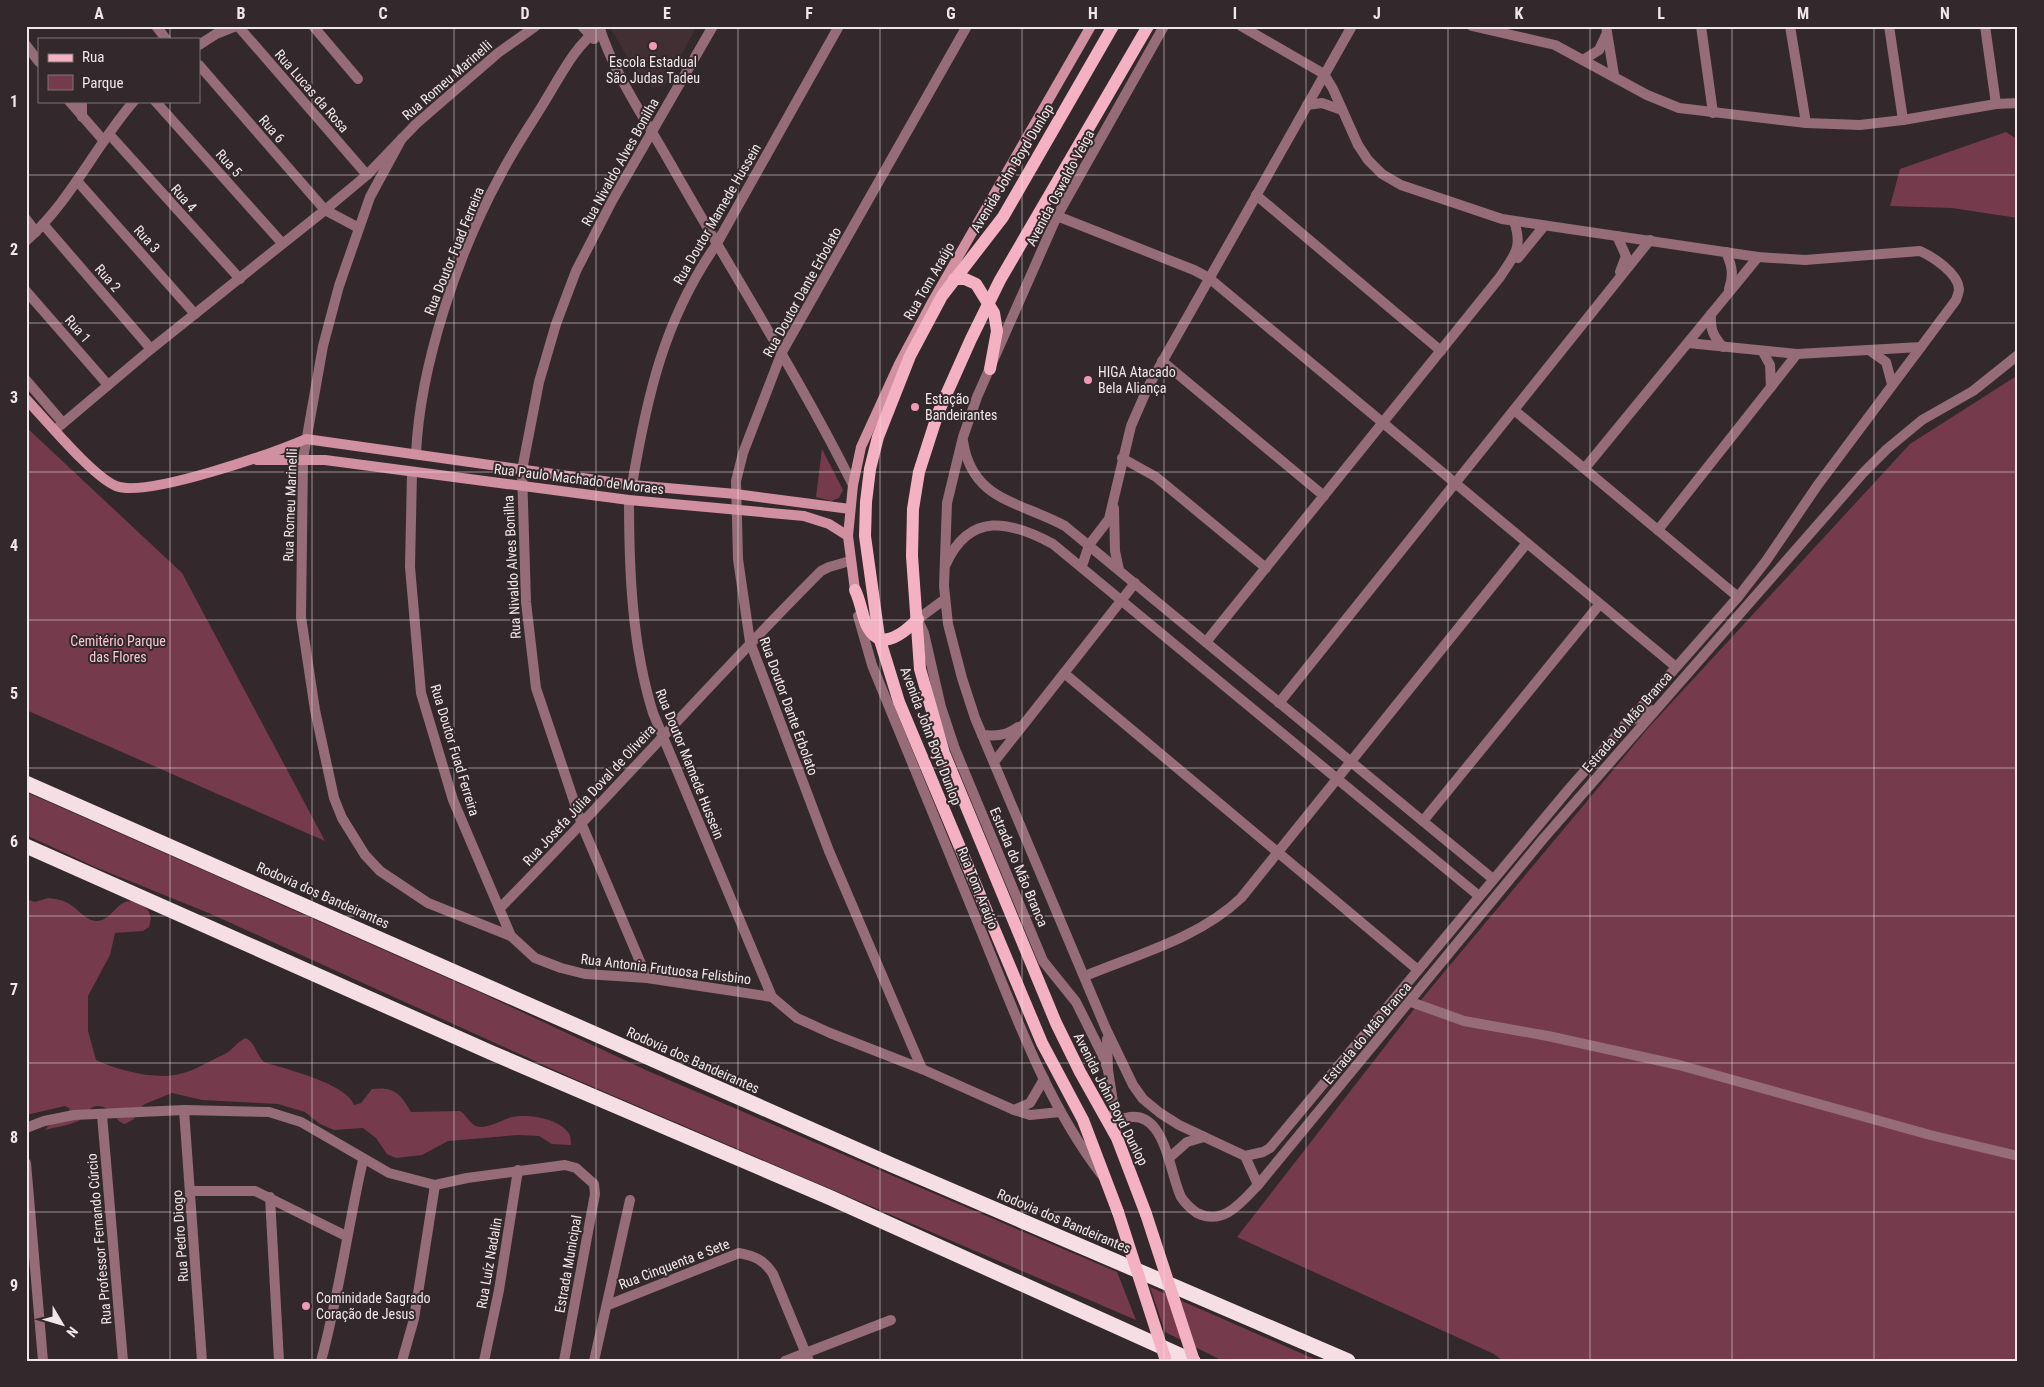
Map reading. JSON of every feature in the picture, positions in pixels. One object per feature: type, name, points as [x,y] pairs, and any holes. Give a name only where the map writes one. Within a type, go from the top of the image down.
[{"type":"highway","name":"Rodovia dos Bandeirantes","points":[[26,783],[883,1162],[1348,1361]]},
{"type":"highway","points":[[26,846],[527,1068],[830,1198],[1193,1361]]},
{"type":"main road","name":"Rua Tom Araújo","points":[[850,509],[861,447],[899,364],[931,304],[1091,26]]},
{"type":"main road","name":"Avenida John Boyd Dunlop","points":[[1113,26],[1003,217],[942,296],[910,356],[878,437],[870,468],[865,536],[879,637],[899,702],[1042,1043],[1084,1120],[1118,1212],[1166,1361]]},
{"type":"main road","name":"Avenida John Boyd Dunlop","points":[[1148,26],[988,302],[938,414],[919,472],[913,509],[912,556],[918,619],[917,641],[920,669],[944,753],[1056,1023],[1080,1072],[1117,1138],[1146,1214],[1193,1361]]},
{"type":"main road","points":[[954,279],[970,280],[976,284],[988,302],[996,320],[997,331],[990,368]]},
{"type":"main road","points":[[931,304],[942,296]]},
{"type":"main road","points":[[899,364],[901,378]]},
{"type":"main road","points":[[26,399],[105,478],[116,486],[137,490],[162,485],[279,450],[306,438]]},
{"type":"main road","name":"Rua Paulo Machado de Moraes","points":[[306,438],[522,470],[850,509]]},
{"type":"main road","name":"Rua Paulo Machado de Moraes","points":[[246,460],[303,459],[629,500],[804,516],[818,519],[848,536]]},
{"type":"main road","points":[[850,509],[848,536],[850,561],[855,590],[868,628],[879,637],[886,639],[896,638],[918,619]]},
{"type":"street","points":[[156,26],[165,38]]},
{"type":"street","points":[[200,44],[216,30],[237,26]]},
{"type":"street","name":"Rua Lucas da Rosa","points":[[237,26],[367,175]]},
{"type":"street","points":[[313,26],[358,79]]},
{"type":"street","name":"Rua Romeu Marinelli","points":[[55,430],[151,349],[240,280],[282,243],[367,175],[402,138],[498,53],[536,26]]},
{"type":"street","points":[[582,26],[608,51]]},
{"type":"street","name":"Rua Nivaldo Alves Bonilha","points":[[647,978],[582,825],[536,688],[526,602],[522,470],[539,382],[556,324],[576,271],[612,201],[713,26]]},
{"type":"street","name":"Rua Doutor Mamede Hussein","points":[[632,484],[643,416],[657,366],[694,278],[716,245],[839,26]]},
{"type":"street","name":"Rua Doutor Dante Erbolato","points":[[922,1069],[828,851],[750,642],[738,559],[736,481],[743,453],[782,352],[967,26]]},
{"type":"street","name":"Avenida Oswaldo Veiga","points":[[1106,1030],[1085,976],[982,735],[962,678],[945,599],[944,570],[947,503],[962,437],[990,368],[1057,216],[1164,26]]},
{"type":"street","points":[[1106,1030],[1133,1085],[1143,1099],[1160,1113],[1204,1137],[1245,1156],[1263,1152],[1270,1148],[1493,879],[1625,724],[1738,597],[1892,384],[1956,300],[1959,289],[1955,278],[1929,255],[1913,252],[1805,260],[1758,257],[1502,219],[1401,185],[1382,174],[1368,160],[1358,145],[1324,74],[1241,26]]},
{"type":"street","points":[[1082,566],[1089,545],[1104,528],[1113,504],[1122,458],[1131,426],[1162,361],[1352,26]]},
{"type":"street","points":[[1472,26],[1555,46],[1678,108],[1713,113],[1806,123],[1860,125],[1996,104],[2018,103]]},
{"type":"street","points":[[1701,26],[1713,113]]},
{"type":"street","points":[[1790,26],[1806,123]]},
{"type":"street","points":[[1889,26],[1902,120]]},
{"type":"street","points":[[1985,26],[1996,104]]},
{"type":"street","points":[[599,28],[612,62],[716,245],[782,352],[853,485]]},
{"type":"street","name":"Rua Doutor Fuad Ferreira","points":[[416,454],[422,400],[434,340],[471,238],[500,176],[563,72],[590,35],[599,28]]},
{"type":"street","points":[[1583,60],[1598,50],[1607,29]]},
{"type":"street","points":[[1607,29],[1614,75]]},
{"type":"street","points":[[26,45],[38,61]]},
{"type":"street","name":"Rua 6","points":[[200,66],[324,210]]},
{"type":"street","name":"Rua 4","points":[[70,102],[82,117],[106,138],[240,280]]},
{"type":"street","points":[[82,102],[82,117]]},
{"type":"street","points":[[26,241],[44,224],[78,182],[106,138],[133,102]]},
{"type":"street","name":"Rua 5","points":[[156,102],[282,243]]},
{"type":"street","points":[[1307,105],[1322,103],[1342,110]]},
{"type":"street","name":"Rua Romeu Marinelli","points":[[342,818],[334,798],[324,757],[301,617],[303,459],[323,346],[357,227],[370,197],[402,138]]},
{"type":"street","points":[[367,175],[370,197]]},
{"type":"street","name":"Rua 3","points":[[78,182],[196,314]]},
{"type":"street","points":[[1256,195],[1442,351]]},
{"type":"street","points":[[324,210],[357,227]]},
{"type":"street","points":[[1057,216],[1194,270],[1209,278],[1455,482],[1599,605],[1676,667]]},
{"type":"street","points":[[26,219],[36,232]]},
{"type":"street","points":[[1500,277],[1519,248],[1519,237],[1514,221]]},
{"type":"street","name":"Rua 2","points":[[44,224],[151,349]]},
{"type":"street","points":[[1206,642],[1500,277],[1544,226]]},
{"type":"street","points":[[1611,288],[1624,266],[1626,256],[1617,236]]},
{"type":"street","points":[[1279,703],[1650,240]]},
{"type":"street","points":[[1726,252],[1732,272],[1727,294]]},
{"type":"street","points":[[1585,468],[1758,257]]},
{"type":"street","name":"Rua 1","points":[[26,291],[108,385]]},
{"type":"street","points":[[1711,314],[1710,327],[1714,336],[1724,347]]},
{"type":"street","points":[[1688,343],[1797,354],[1921,347]]},
{"type":"street","points":[[1869,350],[1886,362],[1892,384]]},
{"type":"street","points":[[1763,352],[1770,365],[1771,387]]},
{"type":"street","points":[[1658,530],[1797,354]]},
{"type":"street","name":"Estrada do Mão Branca","points":[[918,619],[924,633],[941,706],[955,749],[1046,967],[1076,1002],[1108,1070],[1117,1122],[1127,1117],[1138,1118],[1149,1123],[1158,1133],[1169,1158],[1181,1197],[1194,1211],[1206,1216],[1226,1215],[1258,1185],[1411,1002],[1543,839],[1887,449],[1922,420],[1973,391],[2018,355]]},
{"type":"street","points":[[1162,361],[1324,496]]},
{"type":"street","points":[[26,380],[63,423]]},
{"type":"street","points":[[1514,410],[1738,597]]},
{"type":"street","points":[[962,437],[966,457],[972,472],[982,486],[994,494],[1065,526],[1493,879]]},
{"type":"street","points":[[1122,458],[1156,477],[1266,568]]},
{"type":"street","name":"Rua Doutor Fuad Ferreira","points":[[412,473],[410,567],[421,693],[453,800],[474,853],[512,936]]},
{"type":"street","name":"Rua Doutor Mamede Hussein","points":[[629,500],[630,554],[644,686],[663,738],[772,997]]},
{"type":"street","points":[[1113,504],[1116,523],[1115,551],[1119,570]]},
{"type":"street","points":[[944,570],[951,553],[965,536],[987,526],[1002,524],[1016,526],[1036,534],[1053,544],[1082,566],[1120,600],[1479,896]]},
{"type":"street","points":[[1085,976],[1202,928],[1223,916],[1241,898],[1278,853],[1527,543]]},
{"type":"street","name":"Rua Josefa Júlia Doval de Oliveira","points":[[500,908],[582,825],[750,642],[828,566],[850,561]]},
{"type":"street","points":[[994,762],[1134,583]]},
{"type":"street","name":"Rua Tom Araújo","points":[[855,590],[858,614],[872,665],[1028,1045],[1076,1141],[1108,1183]]},
{"type":"street","points":[[918,619],[945,599]]},
{"type":"street","points":[[1423,821],[1599,605]]},
{"type":"street","points":[[1064,673],[1418,970]]},
{"type":"street","points":[[1625,724],[1664,701]]},
{"type":"street","points":[[982,735],[1003,735],[1010,733],[1022,724]]},
{"type":"street","name":"Rua Antonia Frutuosa Felisbino","points":[[342,818],[365,855],[380,871],[400,886],[428,903],[512,936],[535,958],[561,968],[585,974],[647,978],[772,997]]},
{"type":"street","points":[[772,997],[797,1018],[922,1069],[1014,1110],[1030,1115],[1060,1112]]},
{"type":"street","points":[[1411,1002],[1464,1021],[1548,1036],[1679,1065],[1930,1136],[2018,1156]]},
{"type":"street","points":[[1106,1030],[1109,1051],[1108,1070]]},
{"type":"street","points":[[1014,1110],[1030,1102],[1044,1079]]},
{"type":"street","points":[[26,1128],[44,1121],[102,1114],[184,1110],[268,1112],[285,1116],[320,1133],[363,1160],[389,1172],[434,1185],[518,1170]]},
{"type":"street","name":"Rua Pedro Diogo","points":[[184,1110],[202,1361]]},
{"type":"street","name":"Rua Professor Fernando Cúrcio","points":[[102,1114],[123,1361]]},
{"type":"street","points":[[1117,1122],[1117,1138]]},
{"type":"street","points":[[1169,1158],[1188,1142],[1204,1137]]},
{"type":"street","points":[[1245,1156],[1258,1185]]},
{"type":"street","points":[[321,1361],[332,1322],[346,1236],[363,1160]]},
{"type":"street","points":[[26,1163],[43,1361]]},
{"type":"street","name":"Estrada Municipal","points":[[518,1170],[565,1165],[576,1168],[594,1184],[595,1194],[564,1361]]},
{"type":"street","name":"Rua Luíz Nadalin","points":[[484,1361],[499,1290],[518,1170]]},
{"type":"street","points":[[402,1361],[414,1319],[434,1185]]},
{"type":"street","points":[[191,1191],[255,1191],[346,1236]]},
{"type":"street","points":[[270,1198],[279,1361]]},
{"type":"street","points":[[594,1361],[630,1200]]},
{"type":"street","name":"Rua Cinquenta e Sete","points":[[608,1305],[739,1253],[751,1255],[765,1262],[773,1274],[807,1357]]},
{"type":"street","points":[[786,1361],[807,1357],[891,1320]]},
{"type":"shaded area","name":"Escola Estadual São Judas Tadeu","points":[[609,26],[697,26],[665,85],[652,88],[632,65]]},
{"type":"green space","points":[[2006,132],[2018,140],[2018,218],[1952,208],[1890,206],[1900,169]]},
{"type":"green space","points":[[2018,375],[2018,1361],[1503,1361],[1494,1354],[1237,1237],[1425,995],[1649,727],[1910,444]]},
{"type":"green space","name":"Cemitério Parque das Flores","points":[[26,427],[182,573],[325,841],[26,710]]},
{"type":"green space","points":[[822,449],[843,490],[839,498],[831,501],[816,497]]},
{"type":"green space","points":[[26,792],[479,992],[648,1071],[1117,1272],[1136,1320],[570,1077],[211,914],[95,867],[26,835]]},
{"type":"green space","points":[[48,898],[66,902],[94,921],[104,919],[124,902],[131,901],[148,910],[151,918],[149,927],[143,931],[115,933],[110,955],[88,996],[88,1031],[96,1060],[145,1075],[166,1076],[182,1074],[225,1054],[246,1038],[252,1043],[264,1062],[328,1084],[349,1097],[354,1105],[361,1103],[372,1089],[386,1089],[400,1096],[411,1112],[460,1111],[471,1123],[480,1127],[509,1118],[523,1116],[548,1120],[567,1131],[571,1139],[571,1145],[552,1144],[539,1136],[518,1135],[448,1141],[422,1155],[396,1158],[387,1154],[376,1138],[363,1128],[334,1130],[320,1124],[305,1112],[278,1104],[202,1100],[172,1093],[145,1104],[138,1110],[134,1119],[125,1124],[108,1109],[96,1106],[92,1107],[81,1120],[45,1130],[70,1109],[65,1106],[26,1115],[26,899],[35,902]]},
{"type":"green space","points":[[1150,1287],[1319,1361],[1223,1361],[1165,1332]]},
{"type":"place","name":"Escola Estadual São Judas Tadeu","points":[[653,46]]},
{"type":"place","name":"HIGA Atacado Bela Aliança","points":[[1088,380]]},
{"type":"place","name":"Estação Bandeirantes","points":[[915,407]]},
{"type":"place","name":"Cominidade Sagrado Coração de Jesus","points":[[306,1306]]}]
